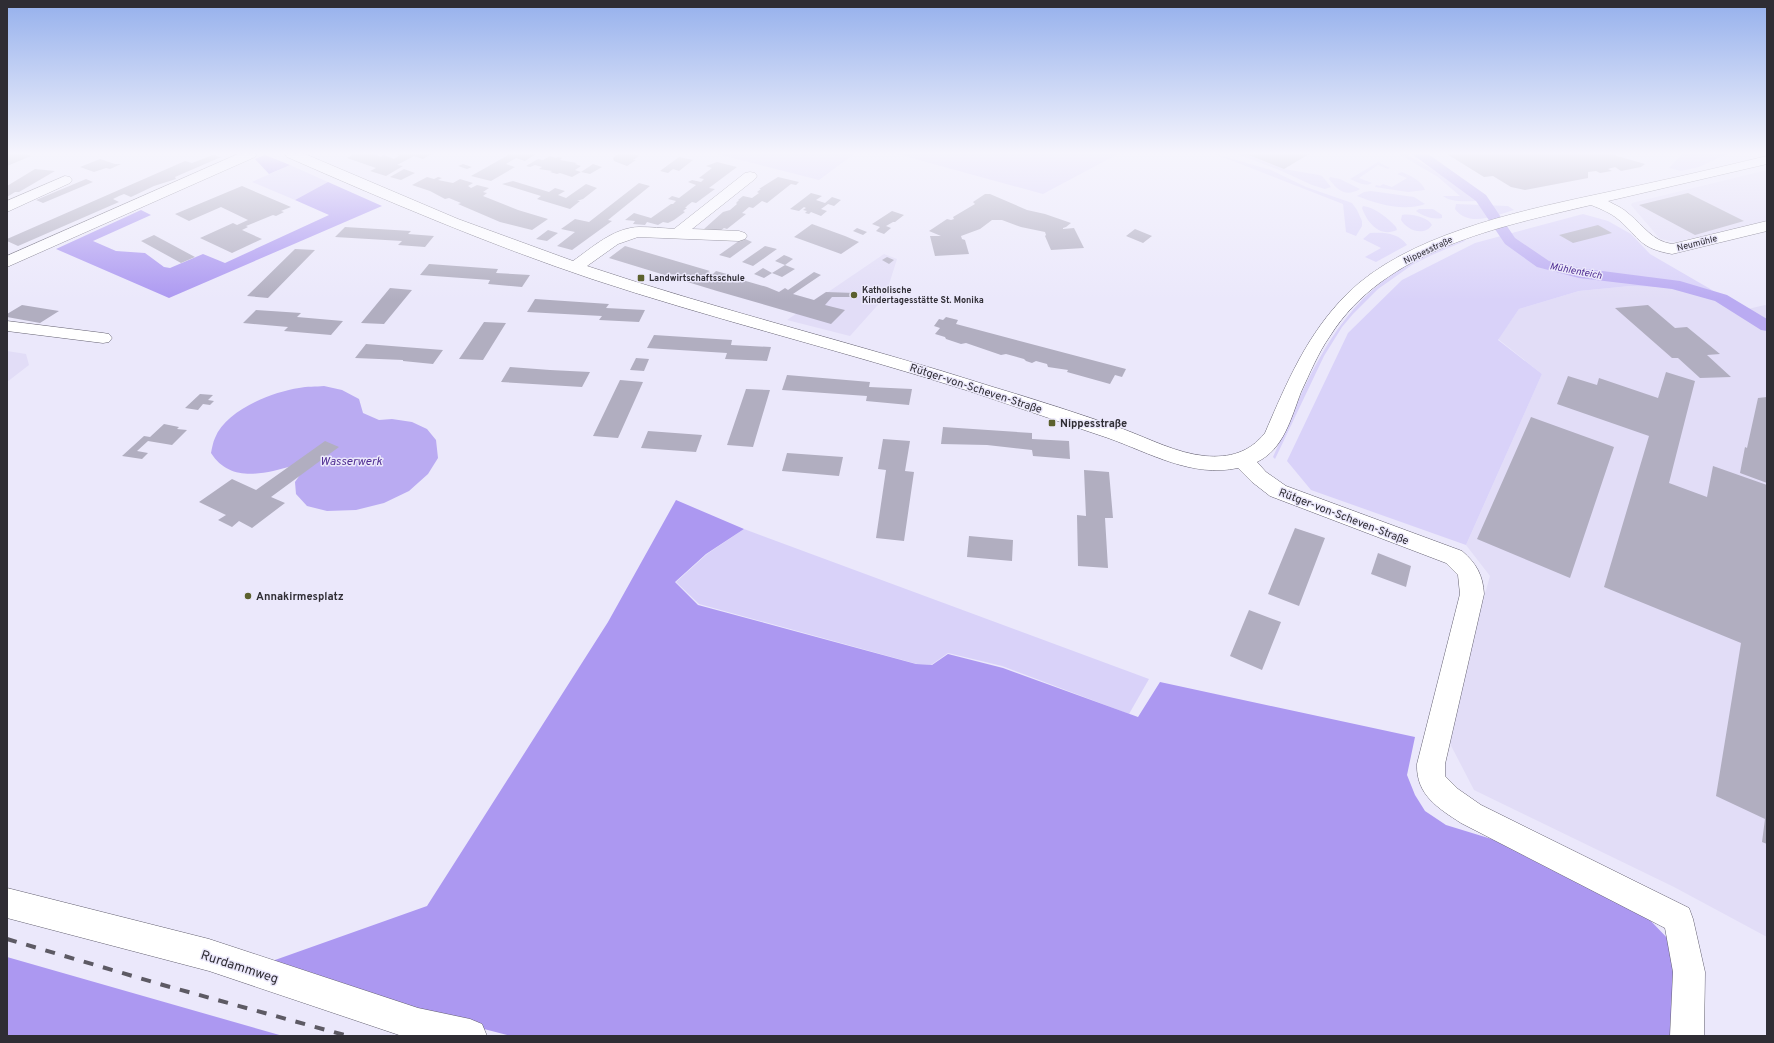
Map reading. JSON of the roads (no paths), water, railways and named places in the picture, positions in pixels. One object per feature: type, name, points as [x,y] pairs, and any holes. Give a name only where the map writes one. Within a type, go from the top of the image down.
[{"type":"street","points":[[7,207],[16,203]]},
{"type":"street","points":[[10,257],[137,203]]},
{"type":"street","name":"Rütger-von-Scheven-Straße","points":[[406,203],[466,228],[576,267],[673,298],[881,357],[1091,426],[1188,460],[1205,463],[1223,463],[1243,460],[1259,477],[1278,491],[1454,557],[1465,566],[1472,578],[1472,594],[1431,764],[1431,776],[1437,788],[1450,800],[1471,814],[1678,919],[1689,972],[1687,1036]]},
{"type":"street","points":[[677,234],[716,203]]},
{"type":"street","name":"Nippesstraße","points":[[1243,460],[1255,455],[1267,445],[1274,435],[1316,345],[1329,324],[1357,294],[1386,271],[1415,255],[1452,238],[1499,223],[1582,203]]},
{"type":"street","name":"Neumühle","points":[[1598,203],[1624,216],[1642,237],[1650,244],[1660,248],[1672,249],[1767,226]]},
{"type":"street","points":[[576,267],[615,238],[626,233],[638,232],[739,236]]},
{"type":"street","points":[[7,326],[103,338]]},
{"type":"street","name":"Rurdammweg","points":[[7,903],[209,955],[418,1025],[470,1036]]},
{"type":"water","name":"Wasserwerk","points":[[324,386],[342,390],[359,399],[363,413],[379,420],[392,419],[412,422],[427,429],[436,440],[438,458],[428,474],[409,491],[384,503],[356,510],[327,511],[307,506],[296,494],[295,482],[302,472],[292,466],[270,472],[248,474],[228,469],[211,453],[214,440],[221,428],[239,411],[263,398],[288,390],[302,387]]},
{"type":"waterway","name":"Mühlenteich","points":[[1484,203],[1510,241],[1543,264],[1579,273],[1674,284],[1721,298],[1767,326]]},
{"type":"railway","points":[[7,939],[163,985],[348,1036]]},
{"type":"place","name":"Landwirtschaftsschule","points":[[641,278]]},
{"type":"place","name":"Katholische Kindertagesstätte St. Monika","points":[[854,295]]},
{"type":"place","name":"Nippesstraße","points":[[1052,423]]},
{"type":"place","name":"Annakirmesplatz","points":[[248,596]]}]
